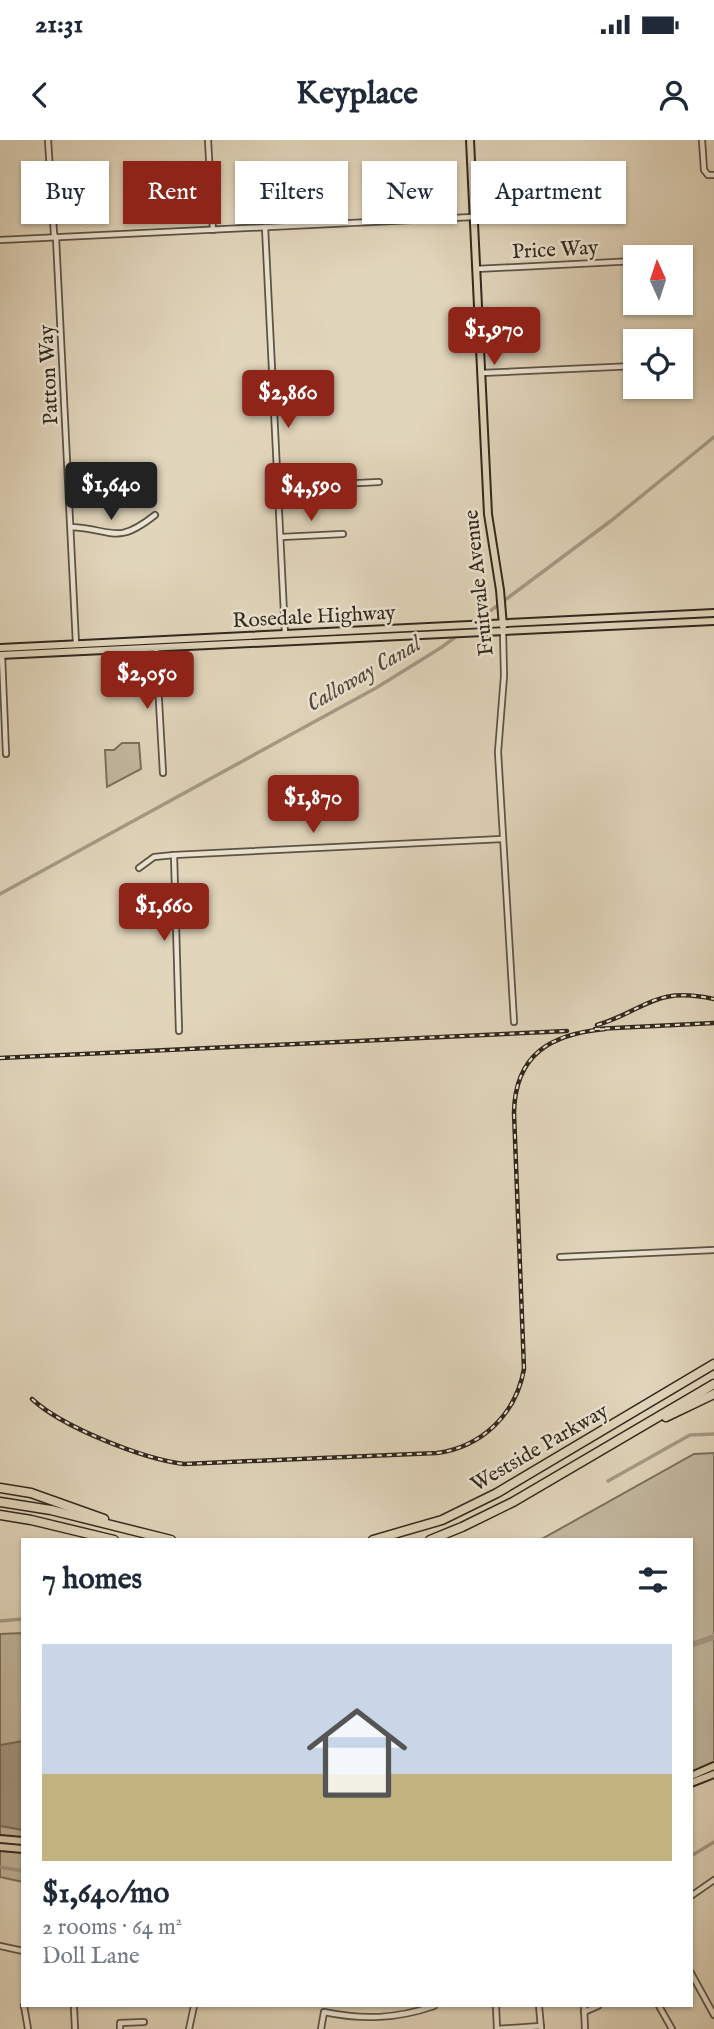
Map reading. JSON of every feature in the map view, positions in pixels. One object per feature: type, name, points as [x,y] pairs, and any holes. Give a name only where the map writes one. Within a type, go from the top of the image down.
[{"type":"highway","name":"Westside Parkway","points":[[380,1538],[442,1520],[488,1498],[713,1364]]},
{"type":"highway","name":"Westside Parkway","points":[[434,1538],[488,1516],[714,1384]]},
{"type":"highway","points":[[613,1443],[714,1394]]},
{"type":"highway","points":[[0,1488],[31,1493],[146,1534]]},
{"type":"highway","points":[[0,1502],[51,1510],[163,1538]]},
{"type":"highway","points":[[0,1515],[106,1538]]},
{"type":"main road","name":"Fruitvale Avenue","points":[[470,140],[471,166]]},
{"type":"main road","name":"Fruitvale Avenue","points":[[473,224],[488,514],[503,628]]},
{"type":"main road","name":"Rosedale Highway","points":[[76,648],[118,650],[472,633],[503,628],[714,614]]},
{"type":"main road","name":"Rosedale Highway","points":[[1,653],[160,640],[456,626],[488,625],[503,628],[714,621]]},
{"type":"main road","points":[[289,642],[291,638],[331,636],[338,632]]},
{"type":"main road","points":[[234,645],[246,640],[280,638],[285,635]]},
{"type":"main road","points":[[156,648],[162,644],[193,642],[202,638]]},
{"type":"main road","points":[[118,650],[123,646],[150,644],[160,640]]},
{"type":"main road","points":[[693,1775],[714,1766]]},
{"type":"main road","points":[[693,1782],[714,1774]]},
{"type":"main road","points":[[0,1839],[21,1841]]},
{"type":"main road","points":[[0,1847],[21,1849]]},
{"type":"street","name":"Patton Way","points":[[48,140],[54,234],[57,238],[76,648]]},
{"type":"street","points":[[208,140],[213,230]]},
{"type":"street","points":[[702,140],[704,170],[708,175],[714,175]]},
{"type":"street","points":[[0,240],[471,217]]},
{"type":"street","points":[[265,227],[285,635]]},
{"type":"street","name":"Price Way","points":[[476,269],[623,262]]},
{"type":"street","points":[[481,373],[623,367]]},
{"type":"street","points":[[278,486],[379,482]]},
{"type":"street","points":[[71,527],[119,535],[129,533],[155,515]]},
{"type":"street","points":[[281,537],[343,534]]},
{"type":"street","name":"Fruitvale Avenue","points":[[503,628],[504,676],[498,752],[514,1022]]},
{"type":"street","points":[[156,648],[163,773]]},
{"type":"street","points":[[1,653],[6,754]]},
{"type":"street","points":[[139,868],[154,857],[174,855],[502,839]]},
{"type":"street","points":[[174,855],[179,1031]]},
{"type":"street","points":[[560,1257],[714,1250]]},
{"type":"street","points":[[693,1895],[714,1880]]},
{"type":"street","points":[[0,1946],[21,1951]]},
{"type":"street","points":[[693,1977],[714,2015]]},
{"type":"street","points":[[24,2007],[28,2029]]},
{"type":"street","points":[[189,2029],[194,2007]]},
{"type":"street","points":[[321,2029],[324,2012],[361,2018],[386,2018],[431,2007]]},
{"type":"street","points":[[496,2007],[497,2029],[541,2028],[539,2007]]},
{"type":"street","points":[[660,2007],[672,2029]]},
{"type":"street","points":[[74,2008],[75,2029]]},
{"type":"street","points":[[584,2009],[585,2029]]},
{"type":"street","points":[[120,2029],[120,2023],[144,2022]]},
{"type":"shaded area","points":[[122,743],[139,743],[141,769],[107,787],[105,750],[114,750]]},
{"type":"shaded area","points":[[714,1453],[714,1763],[693,1772],[693,1538],[544,1538],[694,1454]]},
{"type":"shaded area","points":[[21,1633],[21,1839],[0,1836],[0,1634]]},
{"type":"shaded area","points":[[21,1741],[21,1830],[0,1826],[0,1745]]},
{"type":"shaded area","points":[[0,1850],[21,1852],[21,1882],[0,1877]]},
{"type":"waterway","name":"Calloway Canal","points":[[0,894],[376,688],[442,647],[612,520],[714,437]]},
{"type":"waterway","points":[[608,1481],[690,1435],[714,1434]]},
{"type":"waterway","points":[[0,1621],[21,1619]]},
{"type":"waterway","points":[[693,1644],[714,1637]]},
{"type":"waterway","points":[[693,1855],[714,1842]]},
{"type":"waterway","points":[[0,1867],[21,1871]]},
{"type":"railway","points":[[597,1025],[663,998],[677,995],[714,999]]},
{"type":"railway","points":[[595,1029],[714,1023]]},
{"type":"railway","points":[[32,1399],[45,1410],[82,1431],[147,1456],[184,1464],[437,1453],[453,1450],[482,1436],[505,1414],[520,1385],[524,1369],[514,1113],[521,1076],[529,1062],[553,1042],[568,1036],[605,1029]]},
{"type":"railway","points":[[0,1058],[567,1031]]}]
